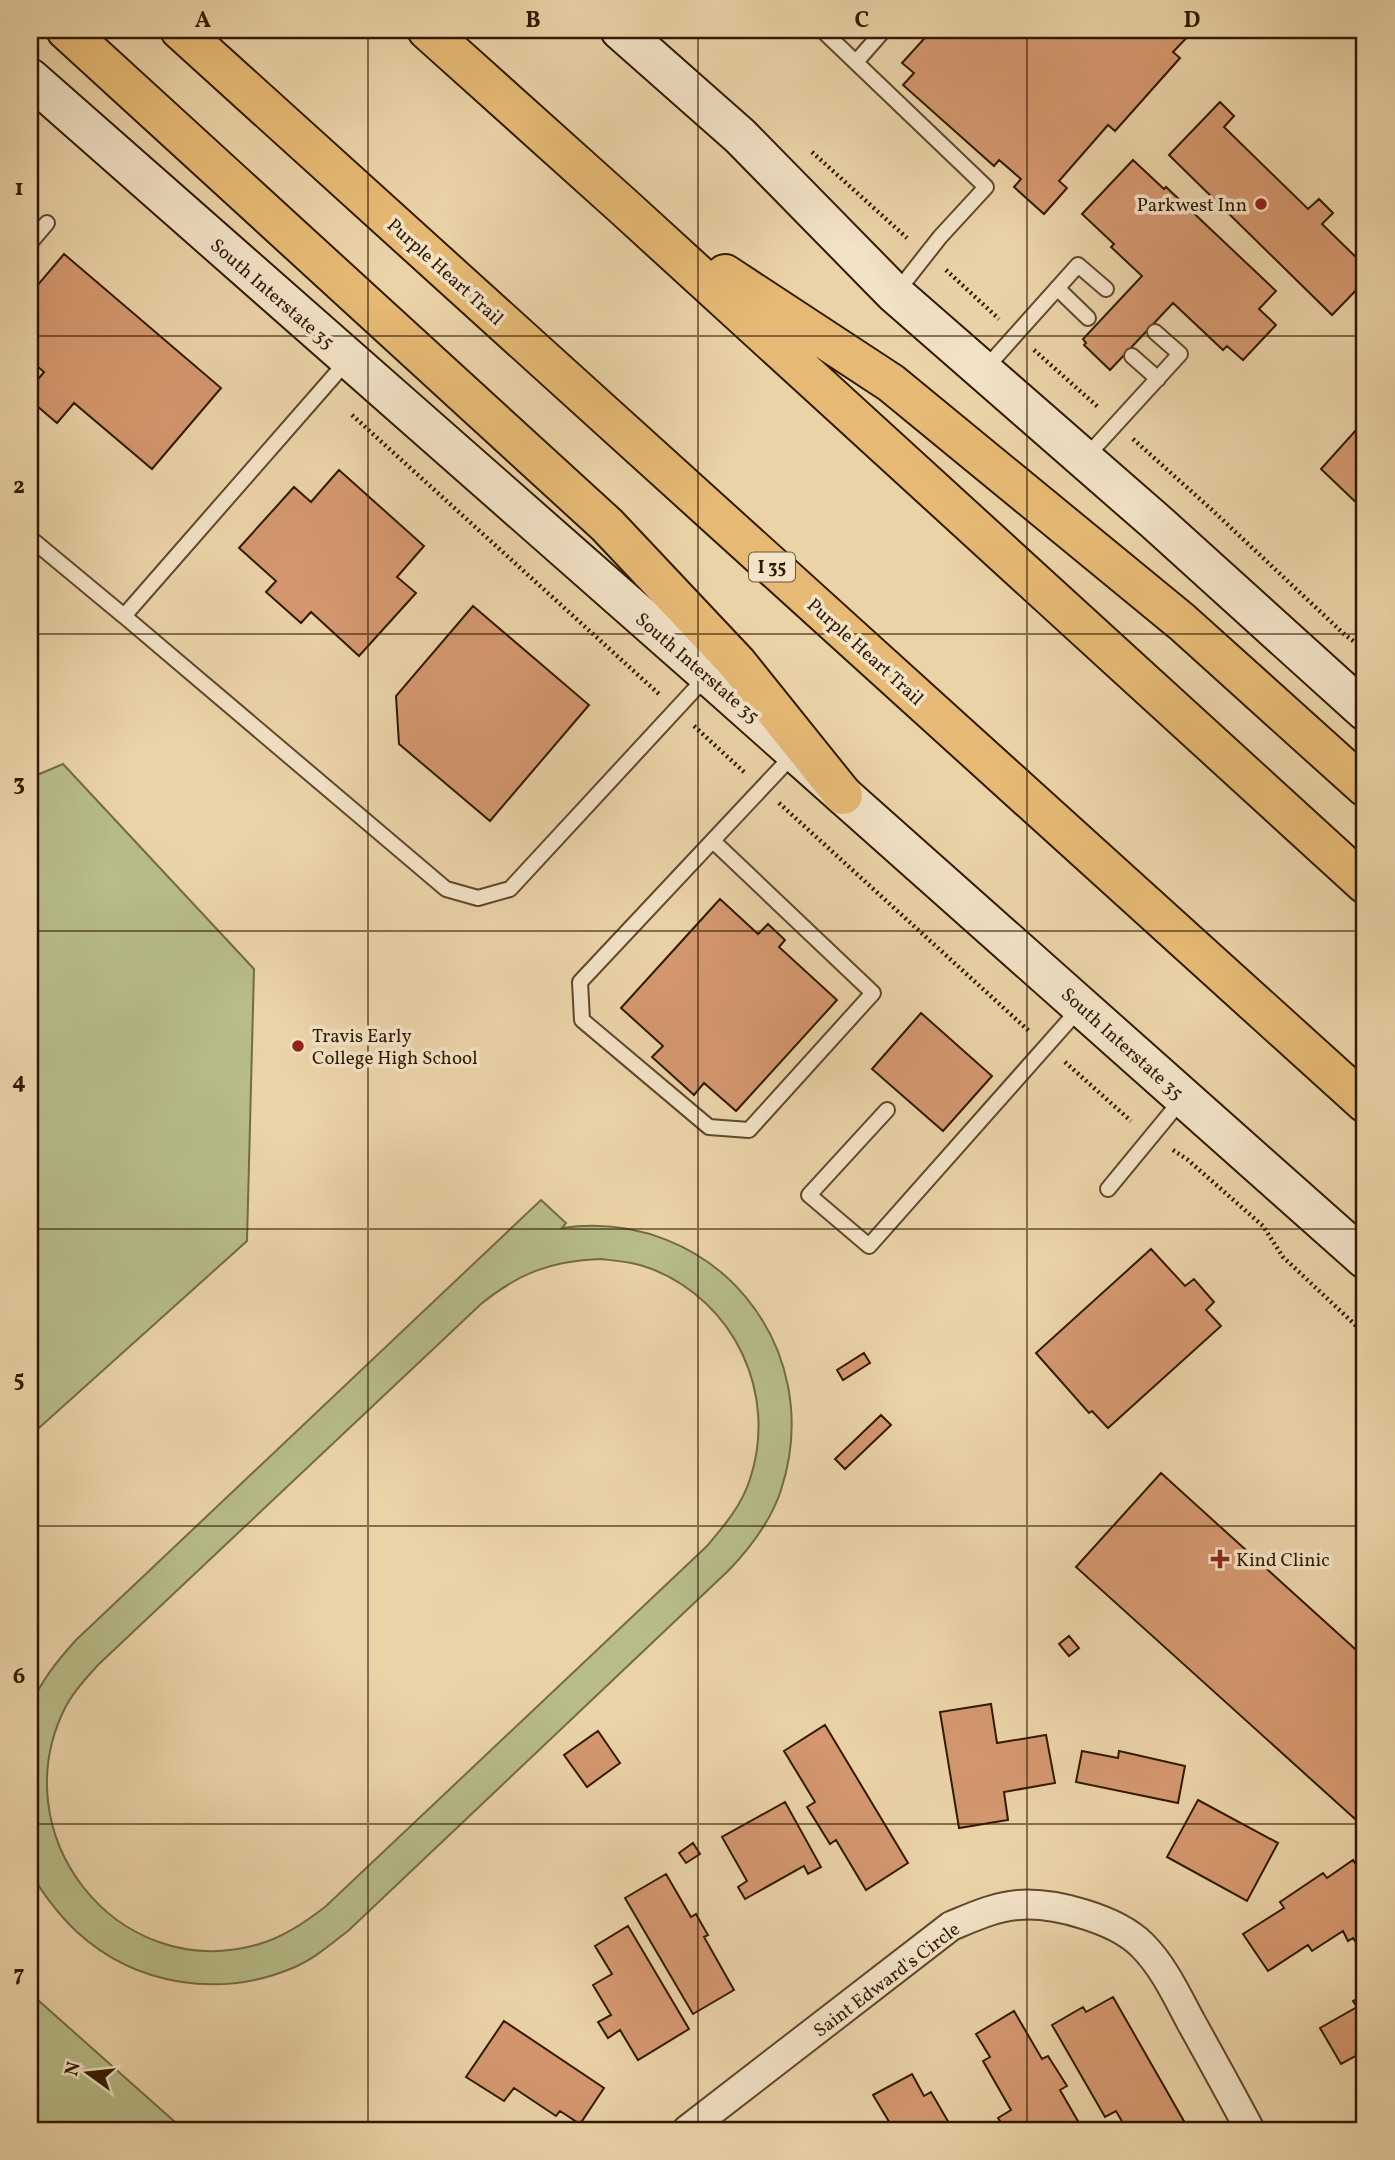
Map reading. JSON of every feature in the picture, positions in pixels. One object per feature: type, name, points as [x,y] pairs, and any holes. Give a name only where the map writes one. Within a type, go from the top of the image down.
[{"type":"highway","points":[[66,30],[607,525],[737,663],[843,795]]},
{"type":"highway","name":"Purple Heart Trail","points":[[180,30],[1365,1103]]},
{"type":"highway","points":[[427,30],[1365,884]]},
{"type":"highway","points":[[624,207],[891,383],[1182,622],[1365,787]]},
{"type":"main road","points":[[620,30],[740,136],[895,294],[1365,711]]},
{"type":"main road","name":"South Interstate 35","points":[[30,78],[1365,1259]]},
{"type":"street","name":"Saint Edward's Circle","points":[[687,2130],[951,1926],[987,1911],[1019,1905],[1061,1908],[1097,1918],[1121,1929],[1142,1945],[1165,1974],[1250,2130]]},
{"type":"lane","points":[[822,30],[986,187],[940,237],[895,294]]},
{"type":"lane","points":[[856,62],[884,30]]},
{"type":"lane","points":[[30,243],[47,223]]},
{"type":"lane","points":[[983,371],[1078,265],[1106,289]]},
{"type":"lane","points":[[1057,288],[1088,318]]},
{"type":"lane","points":[[1084,459],[1180,354],[1156,332]]},
{"type":"lane","points":[[1132,356],[1158,379]]},
{"type":"lane","points":[[124,616],[349,360]]},
{"type":"lane","points":[[30,538],[446,889],[478,898],[510,889],[708,675]]},
{"type":"lane","points":[[713,841],[873,992],[749,1130],[709,1128],[582,1020],[580,982],[795,752]]},
{"type":"lane","points":[[887,1110],[809,1195],[869,1246],[1082,1007]]},
{"type":"lane","points":[[1108,1189],[1184,1097]]},
{"type":"path","points":[[951,276],[1211,509],[1344,635],[1365,650]]},
{"type":"path","points":[[351,415],[660,695]]},
{"type":"path","points":[[701,732],[741,769]]},
{"type":"path","points":[[797,818],[1032,1034]]},
{"type":"path","points":[[1064,1061],[1132,1122]]},
{"type":"path","points":[[1188,1160],[1264,1226],[1283,1257],[1365,1334]]},
{"type":"green space","points":[[63,764],[254,969],[247,1241],[30,1436],[30,778]]},
{"type":"green space","points":[[541,1200],[566,1223],[562,1228],[617,1227],[667,1240],[710,1264],[746,1297],[772,1338],[788,1385],[791,1437],[781,1490],[766,1523],[752,1543],[729,1570],[348,1931],[295,1967],[238,1983],[180,1982],[152,1975],[126,1965],[100,1950],[71,1926],[43,1892],[29,1862],[30,1707],[50,1672],[76,1640]],"holes":[[[600,1259],[646,1267],[681,1284],[706,1304],[727,1328],[743,1354],[753,1384],[758,1415],[757,1447],[747,1489],[726,1523],[707,1546],[325,1907],[301,1924],[256,1945],[205,1951],[158,1942],[117,1920],[84,1888],[60,1848],[48,1803],[49,1755],[66,1706],[77,1689],[99,1664],[481,1304],[509,1284],[536,1271],[566,1263]]]},
{"type":"green space","points":[[30,1993],[184,2130],[30,2130]]},
{"type":"building","points":[[932,30],[1194,30],[1173,52],[1180,58],[1115,131],[1108,125],[1059,181],[1067,188],[1044,214],[1014,187],[1021,179],[999,160],[994,166],[903,85],[914,73],[902,63]]},
{"type":"building","name":"Parkwest Inn","points":[[1220,102],[1234,116],[1224,127],[1308,209],[1319,199],[1333,213],[1322,224],[1365,266],[1365,281],[1332,315],[1169,155]]},
{"type":"building","points":[[1133,160],[1164,189],[1166,187],[1276,291],[1259,309],[1276,325],[1243,360],[1227,346],[1223,350],[1173,303],[1110,370],[1084,345],[1086,343],[1083,339],[1142,276],[1111,247],[1114,244],[1082,214]]},
{"type":"building","points":[[64,254],[221,388],[152,469],[74,403],[57,423],[30,400],[30,389],[44,372],[30,360],[30,294]]},
{"type":"building","points":[[1365,420],[1365,511],[1321,469]]},
{"type":"building","points":[[339,470],[424,546],[397,577],[416,593],[359,656],[311,612],[301,623],[266,592],[276,581],[239,548],[294,487],[311,502]]},
{"type":"building","points":[[473,606],[589,705],[490,821],[399,744],[396,696]]},
{"type":"building","points":[[720,899],[758,934],[768,924],[785,940],[779,947],[837,1000],[736,1111],[704,1083],[694,1095],[652,1057],[663,1046],[621,1008]]},
{"type":"building","points":[[921,1013],[992,1076],[943,1131],[872,1069]]},
{"type":"building","points":[[1151,1249],[1185,1286],[1194,1279],[1214,1302],[1206,1310],[1221,1326],[1108,1428],[1092,1411],[1089,1413],[1036,1353]]},
{"type":"building","points":[[864,1353],[870,1363],[843,1380],[837,1370]]},
{"type":"building","points":[[881,1415],[891,1425],[845,1469],[835,1459]]},
{"type":"building","points":[[1161,1473],[1365,1658],[1365,1828],[1076,1567]]},
{"type":"building","points":[[1069,1636],[1079,1648],[1069,1656],[1059,1644]]},
{"type":"building","points":[[991,1704],[997,1743],[1046,1735],[1055,1783],[1004,1792],[1008,1820],[959,1828],[940,1712]]},
{"type":"building","points":[[825,1725],[908,1863],[866,1890],[836,1840],[830,1844],[807,1807],[815,1802],[784,1751]]},
{"type":"building","points":[[598,1731],[620,1763],[587,1787],[564,1755]]},
{"type":"building","points":[[1082,1751],[1118,1758],[1119,1751],[1185,1766],[1178,1803],[1076,1782]]},
{"type":"building","points":[[1198,1800],[1278,1843],[1247,1901],[1167,1857]]},
{"type":"building","points":[[785,1802],[821,1867],[808,1874],[804,1866],[745,1899],[738,1887],[747,1881],[722,1837]]},
{"type":"building","points":[[693,1843],[700,1854],[686,1863],[679,1853]]},
{"type":"building","points":[[1353,1860],[1365,1879],[1365,1956],[1353,1938],[1348,1941],[1343,1931],[1312,1951],[1308,1945],[1268,1971],[1243,1934],[1284,1908],[1280,1902],[1323,1873],[1327,1878]]},
{"type":"building","points":[[666,1874],[691,1917],[696,1914],[708,1935],[704,1937],[734,1990],[693,2014],[625,1898]]},
{"type":"building","points":[[628,1926],[689,2029],[638,2060],[620,2030],[608,2038],[598,2022],[611,2015],[593,1985],[612,1974],[595,1946]]},
{"type":"building","points":[[1365,1994],[1365,2051],[1341,2064],[1320,2028],[1357,2007],[1353,2001]]},
{"type":"building","points":[[1113,1997],[1185,2123],[1173,2130],[1127,2130],[1116,2111],[1105,2117],[1052,2025],[1083,2007],[1086,2012]]},
{"type":"building","points":[[1014,2011],[1042,2059],[1048,2056],[1067,2086],[1060,2090],[1079,2123],[1067,2130],[1006,2130],[998,2118],[1011,2110],[983,2061],[990,2057],[976,2034]]},
{"type":"building","points":[[504,2021],[604,2088],[580,2124],[560,2111],[556,2116],[514,2088],[504,2101],[466,2077]]},
{"type":"building","points":[[912,2074],[924,2096],[931,2092],[953,2130],[894,2130],[873,2095]]},
{"type":"place","name":"Parkwest Inn","points":[[1261,204]]},
{"type":"place","name":"Travis Early College High School","points":[[298,1046]]},
{"type":"place","name":"Kind Clinic","points":[[1220,1559]]}]
